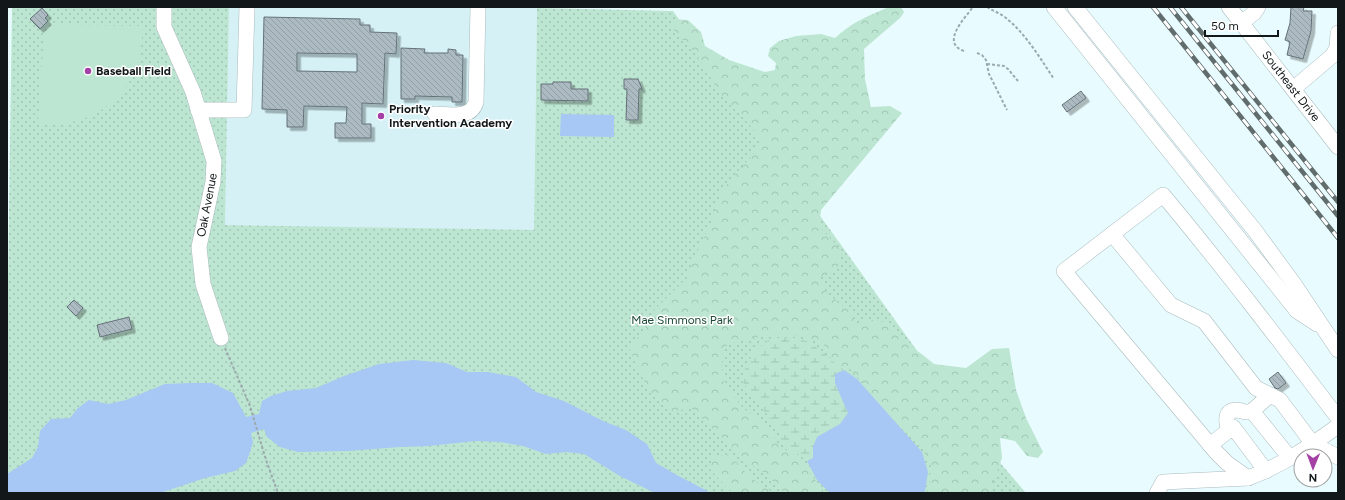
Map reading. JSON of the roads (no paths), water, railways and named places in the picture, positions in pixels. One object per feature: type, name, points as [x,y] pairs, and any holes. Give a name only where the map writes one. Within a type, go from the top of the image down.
[{"type":"street","name":"Oak Avenue","points":[[164,7],[164,27],[193,92],[214,161],[214,182],[199,247],[203,284],[221,338]]},
{"type":"street","points":[[198,110],[244,110],[247,7]]},
{"type":"street","points":[[435,114],[466,114],[473,110],[475,106],[478,7]]},
{"type":"street","points":[[1054,7],[1297,311],[1323,327]]},
{"type":"street","points":[[1074,7],[1256,232],[1294,284],[1338,350]]},
{"type":"street","name":"Southeast Drive","points":[[1229,7],[1338,147]]},
{"type":"street","points":[[1241,23],[1254,13],[1258,7]]},
{"type":"street","points":[[1293,89],[1332,56],[1337,48],[1338,33]]},
{"type":"street","points":[[1248,478],[1227,463],[1210,444],[1064,271],[1163,195],[1270,328],[1338,418]]},
{"type":"street","points":[[1112,234],[1171,305],[1204,321],[1256,388],[1280,400],[1313,444],[1338,457]]},
{"type":"street","points":[[1229,431],[1226,422],[1227,416],[1232,411],[1238,410],[1246,413],[1252,411],[1270,395]]},
{"type":"street","points":[[1252,411],[1290,458]]},
{"type":"street","points":[[1157,493],[1163,482],[1248,478],[1266,471],[1290,458],[1338,426]]},
{"type":"street","points":[[1210,444],[1233,427],[1266,471]]},
{"type":"water","points":[[561,114],[614,115],[614,137],[560,136]]},
{"type":"water","points":[[413,360],[446,363],[467,372],[488,372],[516,377],[536,392],[564,401],[603,421],[626,430],[647,444],[656,463],[711,493],[655,493],[620,476],[584,454],[567,452],[546,454],[523,446],[500,442],[476,441],[428,446],[348,451],[298,452],[280,447],[267,437],[264,429],[251,433],[253,442],[246,463],[235,471],[205,478],[160,493],[7,493],[7,474],[32,458],[38,447],[40,431],[51,419],[70,418],[78,408],[89,400],[108,404],[126,400],[165,384],[212,383],[233,393],[246,417],[259,414],[262,401],[271,396],[287,391],[316,388],[344,376],[379,364]]},
{"type":"water","points":[[844,370],[857,379],[922,452],[928,472],[925,491],[923,493],[830,493],[817,480],[807,461],[813,458],[813,447],[817,437],[840,424],[848,413],[835,383],[835,374]]},
{"type":"railway","points":[[1153,7],[1338,238]]},
{"type":"railway","points":[[1170,7],[1338,216]]},
{"type":"railway","points":[[1181,7],[1338,202]]},
{"type":"place","name":"Baseball Field","points":[[88,71]]},
{"type":"place","name":"Priority Intervention Academy","points":[[381,116]]},
{"type":"park label","name":"Mae Simmons Park","points":[[682,320]]}]
